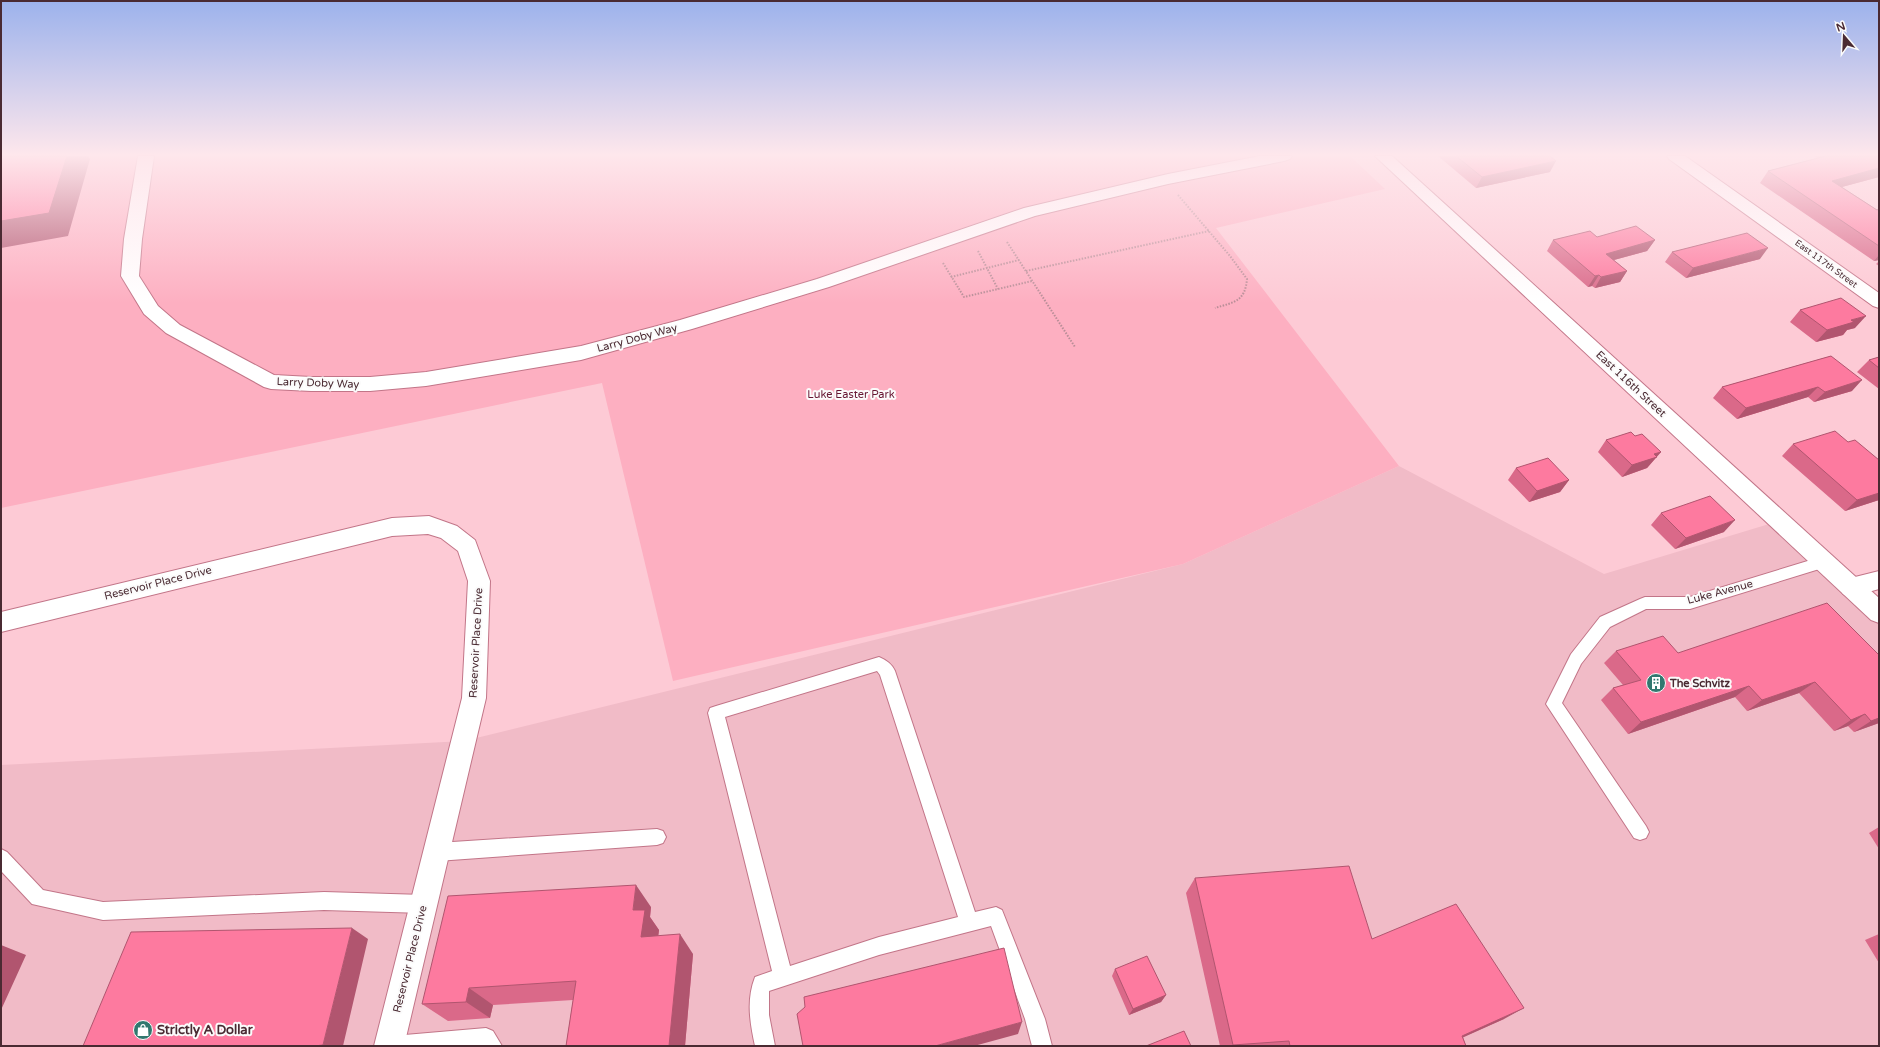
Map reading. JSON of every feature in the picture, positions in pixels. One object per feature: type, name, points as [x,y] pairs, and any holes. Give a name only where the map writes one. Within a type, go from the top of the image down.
[{"type":"street","name":"Larry Doby Way","points":[[138,205],[133,239],[130,276],[152,310],[173,330],[271,382],[355,384],[426,379],[581,353],[685,325],[816,285],[1030,212],[1060,205]]},
{"type":"street","name":"East 116th Street","points":[[1435,205],[1879,613]]},
{"type":"street","name":"East 117th Street","points":[[1743,205],[1879,302]]},
{"type":"street","name":"Reservoir Place Drive","points":[[1,622],[392,526],[429,525],[449,532],[467,546],[478,581],[474,698],[389,1046]]},
{"type":"street","points":[[1852,588],[1879,580]]},
{"type":"lane","name":"Luke Avenue","points":[[1640,832],[1554,704],[1576,659],[1605,622],[1645,603],[1690,603],[1824,562]]},
{"type":"lane","points":[[784,976],[716,713],[879,664],[886,671],[969,923]]},
{"type":"lane","points":[[434,863],[656,837]]},
{"type":"lane","points":[[1,858],[38,898],[103,912],[324,901],[424,904]]},
{"type":"lane","points":[[765,1046],[760,1028],[758,994],[762,984],[879,946],[996,916],[1035,1019],[1042,1046]]},
{"type":"lane","points":[[393,1046],[486,1038],[492,1046]]},
{"type":"path","points":[[1186,205],[1247,279],[1246,291],[1239,300],[1215,308]]},
{"type":"path","points":[[1026,271],[1209,231]]},
{"type":"path","points":[[1007,242],[1075,347]]},
{"type":"path","points":[[978,252],[998,289]]},
{"type":"path","points":[[951,277],[1019,260]]},
{"type":"path","points":[[942,262],[964,297],[1032,281]]},
{"type":"shaded area","points":[[1399,466],[1604,574],[1779,521],[1879,613],[1879,1046],[1,1046],[1,765],[464,741],[1183,564]]},
{"type":"green space","name":"Luke Easter Park","points":[[1,205],[1316,205],[1216,228],[1399,466],[1183,564],[673,681],[602,383],[1,508]]},
{"type":"building","points":[[1,205],[52,205],[49,213],[1,221]]},
{"type":"building","points":[[1818,205],[1869,205],[1877,210],[1879,209],[1879,246]]},
{"type":"building","points":[[1636,226],[1655,240],[1606,254],[1627,271],[1601,277],[1599,275],[1595,276],[1553,240],[1590,231],[1597,237]]},
{"type":"building","points":[[1747,233],[1768,248],[1693,268],[1672,252]]},
{"type":"building","points":[[1841,298],[1866,316],[1851,320],[1854,322],[1827,330],[1800,310]]},
{"type":"building","points":[[1831,356],[1862,380],[1825,392],[1818,387],[1746,408],[1722,387]]},
{"type":"building","points":[[1879,357],[1879,368],[1869,360]]},
{"type":"building","points":[[1835,431],[1848,442],[1855,440],[1879,460],[1879,493],[1857,500],[1793,444]]},
{"type":"building","points":[[1631,432],[1635,436],[1642,434],[1661,452],[1654,454],[1657,457],[1632,465],[1606,440]]},
{"type":"building","points":[[1548,458],[1569,480],[1537,491],[1516,468]]},
{"type":"building","points":[[1710,496],[1735,520],[1686,538],[1661,513]]},
{"type":"building","points":[[1827,603],[1879,655],[1879,718],[1871,721],[1865,714],[1851,720],[1815,682],[1762,700],[1749,686],[1641,722],[1613,688],[1641,680],[1616,651],[1663,636],[1678,653]]},
{"type":"building","points":[[1349,866],[1372,939],[1456,904],[1524,1008],[1462,1036],[1466,1046],[1290,1046],[1289,1041],[1233,1045],[1195,878]]},
{"type":"building","points":[[636,885],[633,910],[645,910],[641,937],[680,934],[669,1046],[566,1046],[576,981],[469,988],[466,1002],[422,1004],[448,896]]},
{"type":"building","points":[[352,928],[323,1045],[83,1046],[131,932]]},
{"type":"building","points":[[1004,948],[1022,1022],[935,1046],[803,1046],[797,1014],[805,1007],[804,997]]},
{"type":"building","points":[[1147,956],[1166,995],[1133,1009],[1115,969]]},
{"type":"building","points":[[1184,1031],[1191,1046],[1146,1046]]},
{"type":"place","name":"The Schvitz","points":[[1656,683]]},
{"type":"place","name":"Strictly A Dollar","points":[[143,1030]]}]
